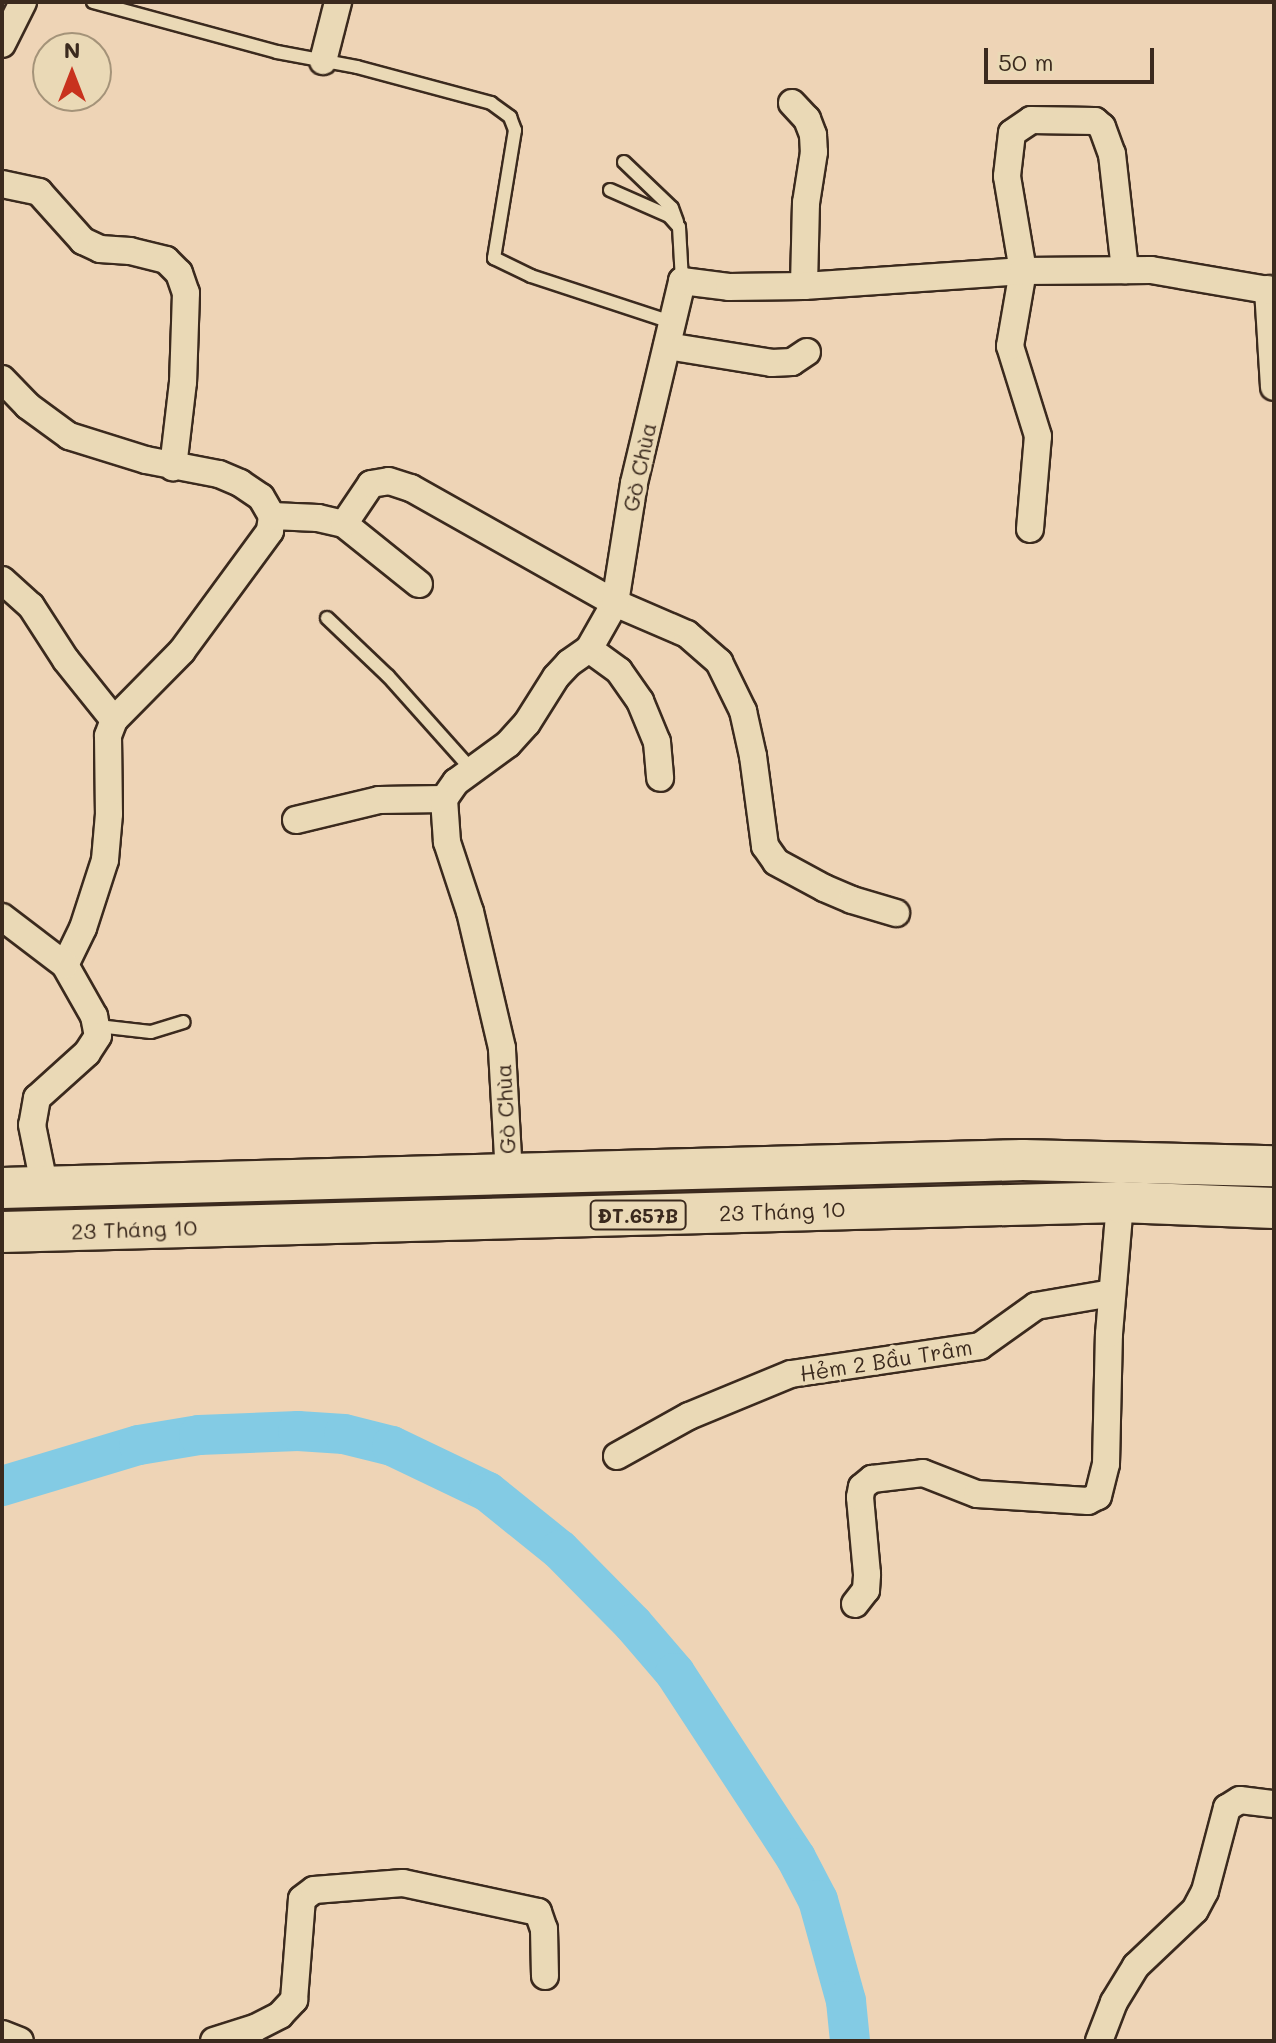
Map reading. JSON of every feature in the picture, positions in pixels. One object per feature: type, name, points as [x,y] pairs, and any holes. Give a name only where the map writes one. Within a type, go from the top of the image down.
[{"type":"main road","name":"23 Tháng 10","points":[[2,1188],[1023,1160],[1274,1166]]},
{"type":"main road","name":"23 Tháng 10","points":[[2,1232],[1120,1202],[1274,1208]]},
{"type":"street","points":[[2,44],[23,2]]},
{"type":"street","points":[[323,61],[338,2]]},
{"type":"street","points":[[792,103],[807,119],[813,135],[806,203],[804,286]]},
{"type":"street","points":[[1030,529],[1038,436],[1010,346],[1023,271],[1007,176],[1012,133],[1031,120],[1095,121],[1102,127],[1112,154],[1125,270]]},
{"type":"street","points":[[2,184],[39,192],[83,241],[100,249],[130,251],[166,260],[179,273],[186,293],[183,382],[173,467]]},
{"type":"street","points":[[682,281],[729,287],[804,286],[1023,271],[1151,270],[1271,290],[1274,387]]},
{"type":"street","name":"Gò Chùa","points":[[509,1175],[502,1048],[470,912],[447,842],[444,799],[456,782],[508,744],[527,723],[569,663],[589,649],[615,603],[634,483],[682,281]]},
{"type":"street","points":[[669,334],[772,363],[792,362],[807,352]]},
{"type":"street","points":[[2,379],[28,406],[69,436],[173,467],[219,474],[261,497],[272,516],[270,531],[182,651],[114,720],[108,736],[109,814],[105,860],[83,928],[65,965]]},
{"type":"street","points":[[344,524],[371,484],[389,481],[411,488],[615,603],[687,634],[719,662],[733,684],[749,731],[765,846],[776,862],[852,900],[896,913]]},
{"type":"street","points":[[272,516],[318,518],[344,524],[419,584]]},
{"type":"street","points":[[2,580],[31,606],[66,660],[114,720]]},
{"type":"street","points":[[589,649],[619,671],[640,701],[657,742],[660,778]]},
{"type":"street","points":[[296,820],[379,800],[444,799]]},
{"type":"street","points":[[2,917],[65,965],[98,1026],[95,1045],[37,1098],[32,1125],[45,1189]]},
{"type":"street","points":[[855,1604],[866,1590],[867,1574],[860,1497],[862,1487],[872,1479],[923,1473],[977,1494],[1088,1501],[1098,1496],[1106,1464],[1112,1293],[1120,1202]]},
{"type":"street","name":"Hẻm 2 Bầu Trâm","points":[[617,1456],[689,1416],[791,1374],[980,1346],[1036,1306],[1112,1293]]},
{"type":"street","points":[[1099,2041],[1114,2002],[1136,1966],[1195,1910],[1205,1891],[1227,1808],[1240,1800],[1274,1804]]},
{"type":"street","points":[[214,2041],[255,2028],[280,2015],[294,2000],[302,1899],[324,1888],[403,1883],[538,1912],[544,1929],[545,1976]]},
{"type":"street","points":[[2,2034],[20,2041]]},
{"type":"lane","points":[[93,2],[277,52],[491,103],[510,117],[515,130],[494,258],[669,334]]},
{"type":"lane","points":[[624,162],[672,208],[679,227],[682,281]]},
{"type":"lane","points":[[610,190],[669,216],[679,227]]},
{"type":"lane","points":[[327,618],[388,676],[472,770]]},
{"type":"lane","points":[[98,1026],[151,1032],[184,1022]]},
{"type":"waterway","points":[[2,1486],[139,1445],[199,1435],[298,1431],[344,1434],[392,1446],[488,1492],[560,1550],[633,1624],[675,1673],[796,1858],[818,1900],[846,2001],[850,2041]]}]
